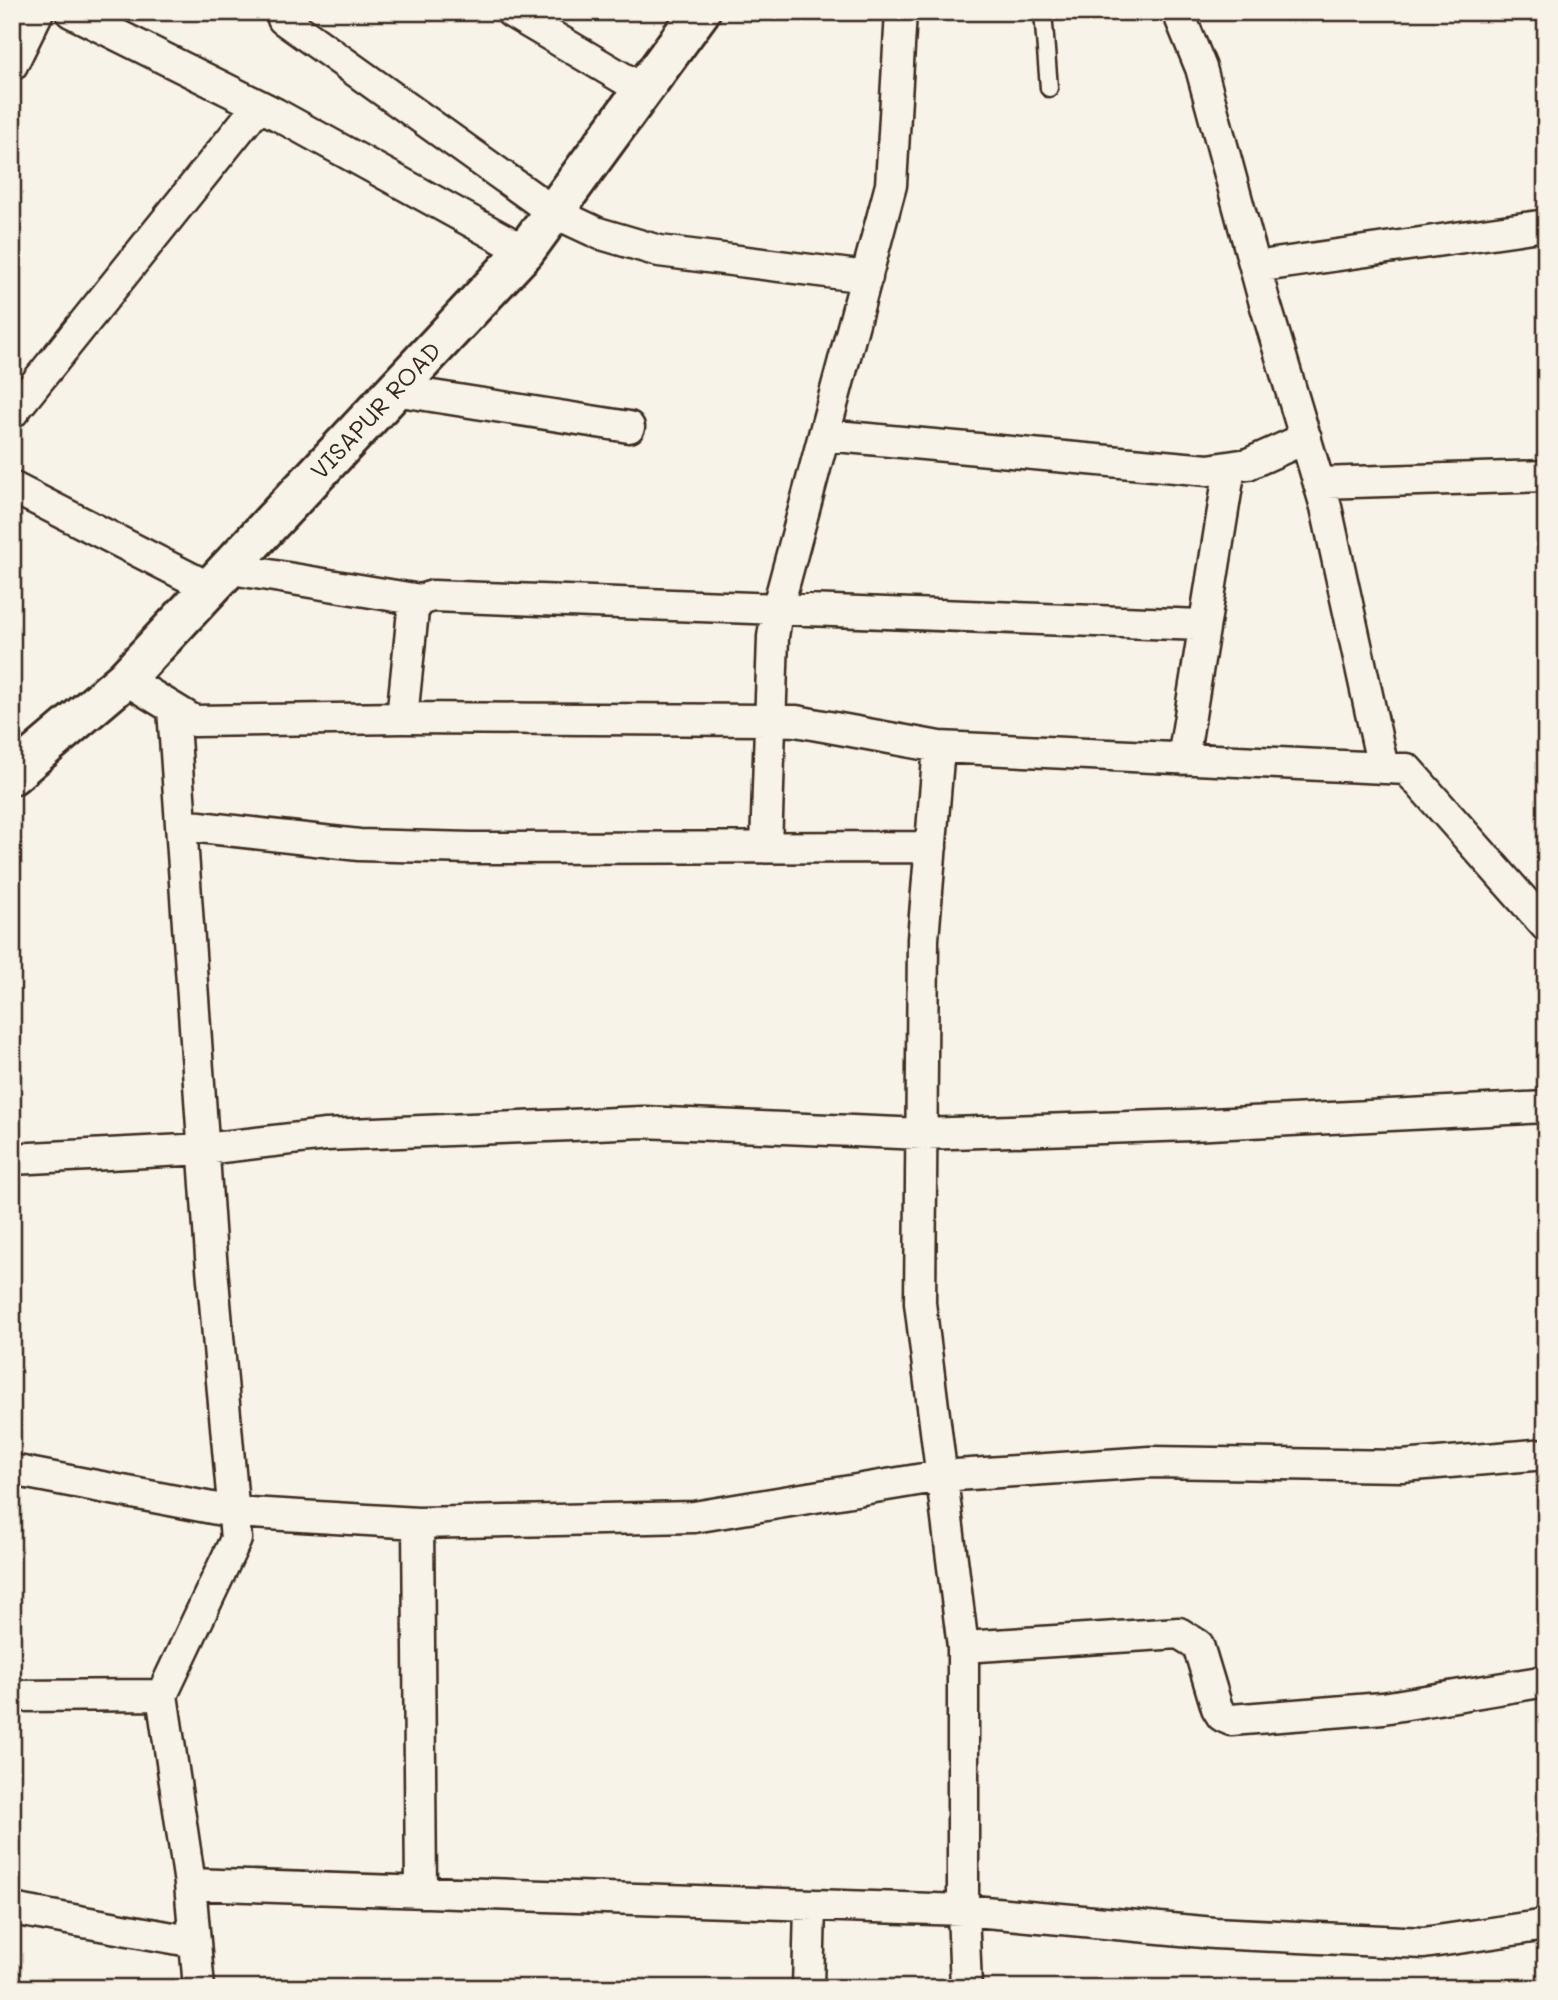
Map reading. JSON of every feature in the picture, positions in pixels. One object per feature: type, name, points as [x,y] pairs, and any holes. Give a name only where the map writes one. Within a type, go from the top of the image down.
[{"type":"street","points":[[12,65],[38,12]]},
{"type":"street","points":[[71,12],[258,106],[525,251]]},
{"type":"street","points":[[512,12],[643,90]]},
{"type":"street","name":"VISAPUR ROAD","points":[[12,775],[125,679],[525,251],[700,12]]},
{"type":"street","points":[[766,847],[773,637],[777,610],[891,185],[901,12]]},
{"type":"street","points":[[1178,12],[1201,68],[1255,267],[1319,483],[1383,768]]},
{"type":"street","points":[[283,19],[553,212],[598,233],[659,251],[867,276]]},
{"type":"street","points":[[12,413],[258,106]]},
{"type":"street","points":[[1255,267],[1546,225]]},
{"type":"street","points":[[394,390],[629,427]]},
{"type":"street","points":[[825,435],[1208,470],[1248,464],[1306,438]]},
{"type":"street","points":[[1183,759],[1202,625],[1230,467]]},
{"type":"street","points":[[1319,483],[1546,476]]},
{"type":"street","points":[[12,487],[218,578],[420,600],[433,596],[1202,625]]},
{"type":"street","points":[[402,718],[413,611],[420,600]]},
{"type":"street","points":[[125,679],[194,721],[402,718],[771,720],[796,721],[939,747],[1407,769],[1546,926]]},
{"type":"street","points":[[173,709],[204,1149],[236,1539],[162,1695],[190,1884],[199,1988]]},
{"type":"street","points":[[939,747],[923,939],[920,1303],[963,1647],[963,1910],[966,1988]]},
{"type":"street","points":[[182,825],[373,845],[931,847]]},
{"type":"street","points":[[12,1159],[204,1149],[326,1135],[643,1122],[922,1134],[1191,1125],[1546,1107]]},
{"type":"street","points":[[12,1470],[233,1512],[418,1523],[694,1517],[941,1476],[1150,1462],[1402,1466],[1546,1454]]},
{"type":"street","points":[[418,1523],[421,1892]]},
{"type":"street","points":[[963,1647],[1179,1633],[1198,1645],[1217,1708],[1222,1716],[1231,1720],[1383,1708],[1546,1681]]},
{"type":"street","points":[[12,1696],[162,1695]]},
{"type":"street","points":[[190,1884],[963,1910],[1214,1933],[1424,1943],[1546,1925]]},
{"type":"street","points":[[808,1988],[810,1905]]},
{"type":"street","points":[[12,1909],[195,1942]]},
{"type":"lane","points":[[1043,12],[1049,88]]}]
